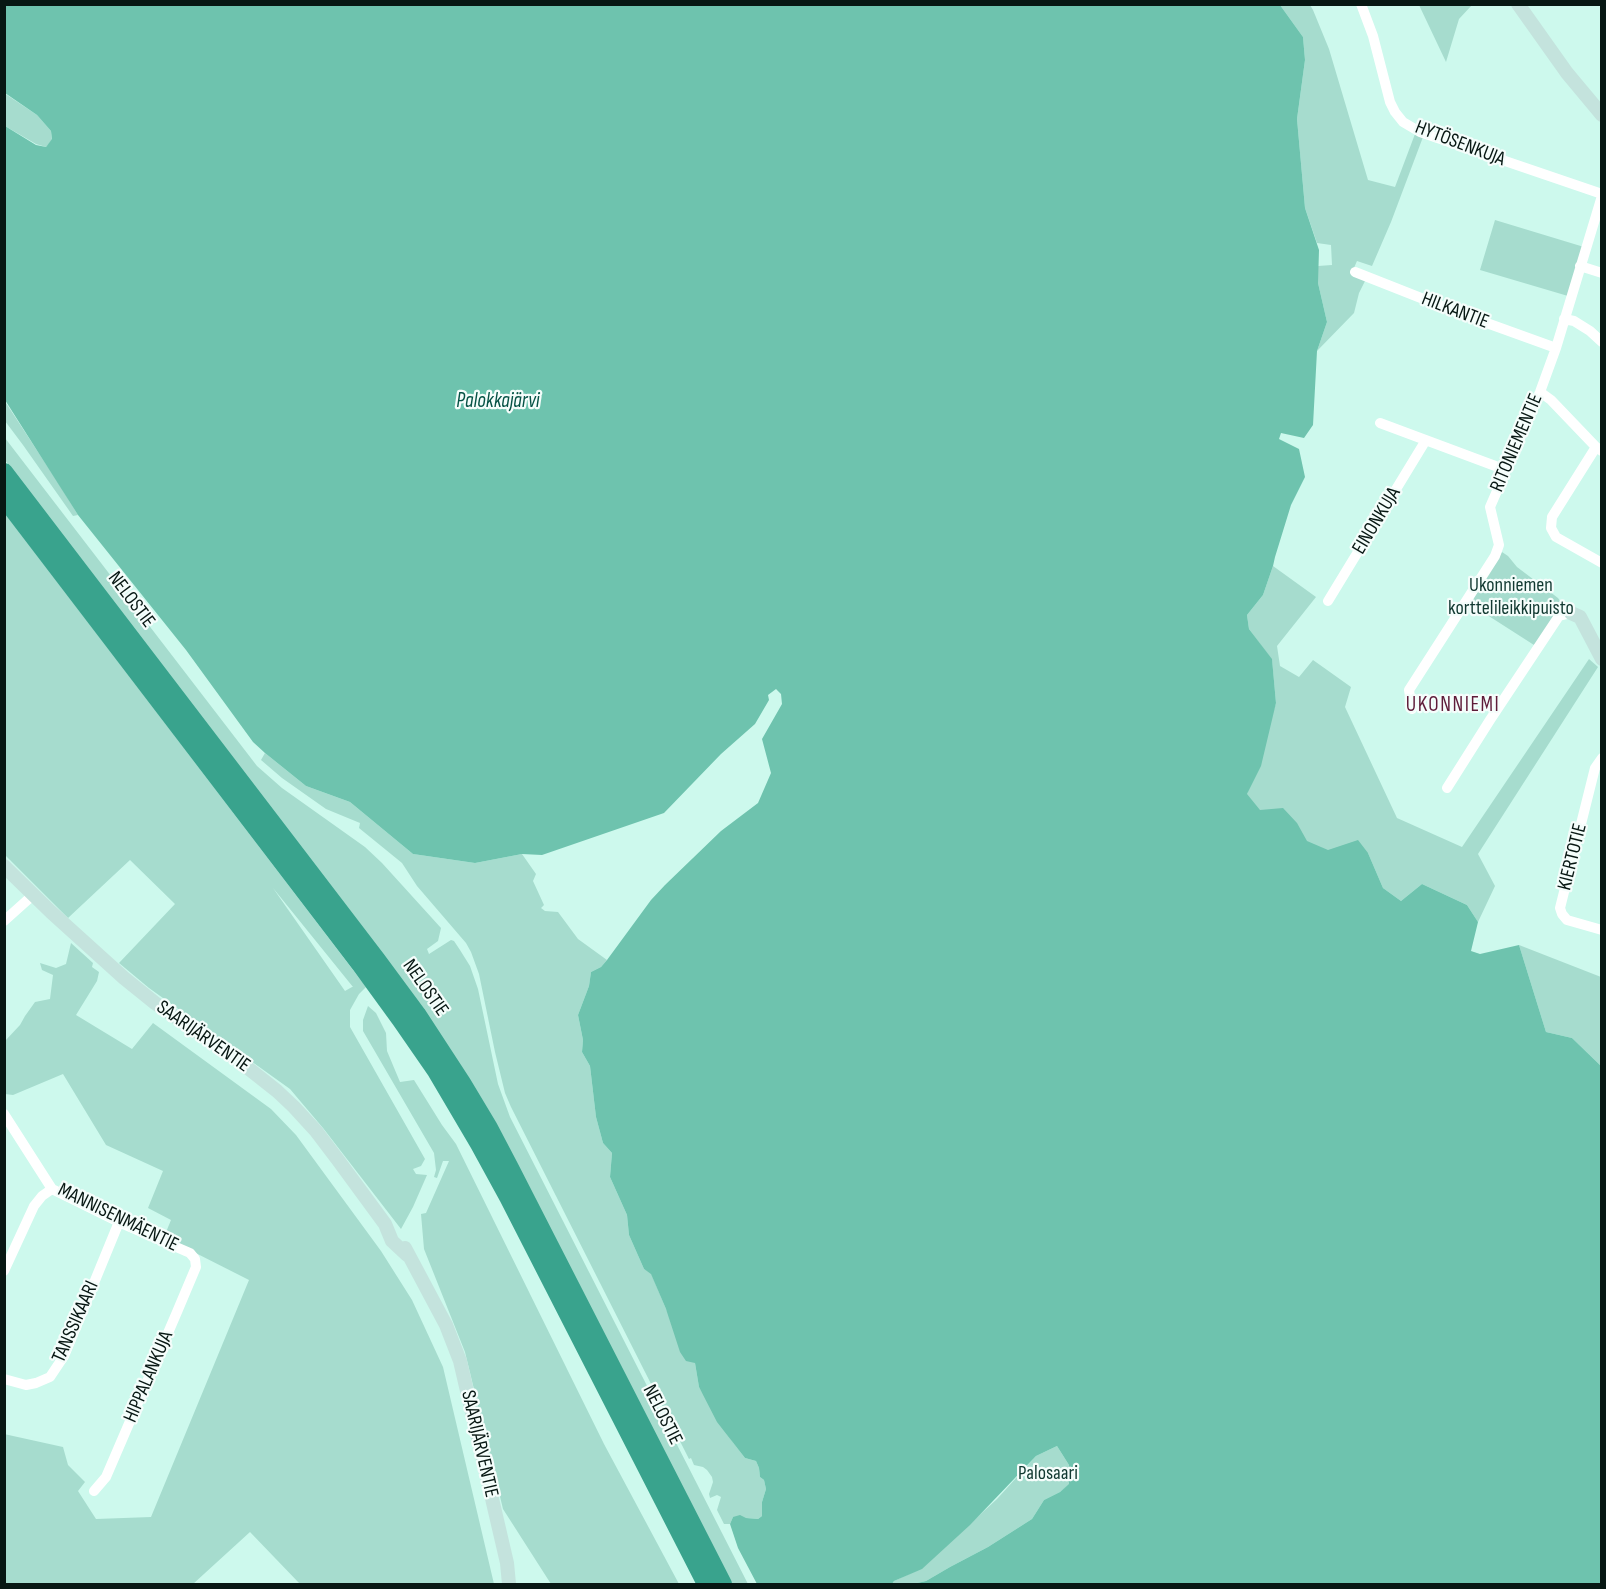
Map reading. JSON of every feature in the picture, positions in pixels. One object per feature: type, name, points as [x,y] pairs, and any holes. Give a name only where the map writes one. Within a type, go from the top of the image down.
[{"type":"highway","name":"NELOSTIE","points":[[4,472],[377,960],[417,1014],[462,1083],[499,1148],[723,1584]]},
{"type":"highway","name":"NELOSTIE","points":[[4,498],[360,964],[436,1071],[508,1197],[706,1584]]},
{"type":"main road","points":[[1518,4],[1567,73],[1602,115]]},
{"type":"main road","points":[[1571,613],[1580,617],[1602,659]]},
{"type":"main road","name":"SAARIJÄRVENTIE","points":[[4,866],[124,978],[172,1015],[234,1057],[277,1091],[316,1131],[385,1224],[392,1241],[407,1255],[423,1281],[446,1325],[460,1361],[511,1580]]},
{"type":"street","name":"HYTÖSENKUJA","points":[[1361,4],[1390,102],[1403,122],[1420,132],[1602,195]]},
{"type":"street","name":"RITONIEMENTIE","points":[[1412,708],[1409,690],[1495,556],[1499,545],[1490,507],[1540,392],[1556,348],[1602,195]]},
{"type":"street","points":[[1580,266],[1602,273]]},
{"type":"street","name":"HILKANTIE","points":[[1355,272],[1556,348]]},
{"type":"street","points":[[1564,319],[1574,321],[1602,342]]},
{"type":"street","points":[[1540,392],[1551,400],[1599,449],[1552,517],[1551,528],[1556,537],[1602,563]]},
{"type":"street","points":[[1380,423],[1506,470]]},
{"type":"street","name":"EINONKUJA","points":[[1328,601],[1426,440]]},
{"type":"street","points":[[1448,788],[1559,616],[1571,613]]},
{"type":"street","name":"KIERTOTIE","points":[[1602,758],[1595,768],[1560,908],[1567,920],[1602,930]]},
{"type":"street","points":[[4,921],[33,895]]},
{"type":"street","name":"MANNISENMÄENTIE","points":[[4,1114],[52,1189],[118,1222],[190,1253],[195,1259]]},
{"type":"street","points":[[4,1271],[8,1250],[34,1206],[52,1189]]},
{"type":"street","name":"TANSSIKAARI","points":[[4,1379],[26,1385],[50,1377],[64,1356],[118,1222]]},
{"type":"street","name":"HIPPALANKUJA","points":[[94,1491],[106,1477],[196,1267],[195,1259]]},
{"type":"green space","points":[[1280,5],[1310,5],[1313,10],[1329,49],[1368,180],[1395,187],[1415,134],[1423,137],[1372,266],[1357,261],[1353,270],[1366,279],[1359,293],[1354,313],[1317,351],[1327,322],[1318,283],[1318,266],[1332,265],[1331,245],[1317,243],[1305,208],[1297,119],[1305,60],[1303,37]]},
{"type":"green space","points":[[1419,5],[1472,5],[1459,19],[1446,62]]},
{"type":"green space","points":[[4,93],[37,115],[51,131],[52,140],[46,147],[36,144],[5,126]]},
{"type":"green space","points":[[1495,220],[1584,247],[1568,296],[1480,270]]},
{"type":"green space","points":[[4,400],[78,515],[73,516],[5,421]]},
{"type":"green space","points":[[5,438],[257,766],[282,788],[365,847],[382,863],[441,928],[438,941],[427,949],[429,954],[451,940],[460,950],[470,966],[478,989],[498,1084],[510,1117],[748,1584],[732,1584],[354,917],[5,460]]},
{"type":"green space","points":[[4,512],[366,987],[350,1010],[350,1027],[425,1159],[421,1166],[413,1169],[416,1174],[427,1175],[401,1229],[290,1089],[149,988],[119,963],[175,904],[130,860],[68,918],[5,855]],"holes":[[[273,888],[353,987],[345,991]]]},
{"type":"green space","name":"Ukonniemen korttelileikkipuisto","points":[[1502,552],[1517,567],[1558,598],[1566,610],[1534,645],[1470,604]]},
{"type":"green space","points":[[1273,566],[1316,597],[1277,646],[1280,666],[1299,677],[1313,660],[1351,687],[1345,707],[1397,818],[1462,847],[1589,659],[1598,667],[1478,854],[1495,886],[1478,922],[1467,905],[1422,884],[1401,901],[1383,888],[1368,853],[1322,863],[1245,822],[1247,794],[1276,703],[1272,660],[1249,629],[1247,615],[1263,595]]},
{"type":"green space","points":[[265,753],[306,786],[350,802],[413,854],[475,863],[522,854],[536,874],[533,881],[544,905],[541,908],[545,911],[558,912],[578,939],[607,960],[601,967],[591,972],[589,986],[578,1015],[583,1040],[582,1052],[590,1066],[596,1117],[603,1143],[612,1153],[610,1177],[627,1215],[629,1235],[644,1269],[651,1273],[666,1309],[695,1363],[699,1387],[745,1458],[756,1461],[766,1489],[762,1502],[762,1516],[758,1519],[733,1517],[730,1524],[724,1524],[717,1510],[721,1497],[717,1495],[710,1498],[712,1477],[707,1470],[694,1465],[691,1458],[689,1459],[511,1107],[505,1093],[495,1052],[479,974],[466,943],[417,886],[402,863],[359,828],[360,823],[326,809],[282,778],[261,760]]},
{"type":"green space","points":[[71,943],[93,963],[92,967],[99,972],[97,981],[76,1015],[132,1049],[153,1023],[271,1109],[296,1135],[381,1251],[412,1300],[443,1367],[494,1584],[300,1584],[250,1532],[193,1584],[5,1584],[4,1434],[63,1447],[68,1465],[85,1482],[78,1491],[96,1519],[151,1517],[249,1280],[164,1237],[171,1220],[148,1208],[163,1171],[106,1145],[63,1074],[13,1095],[5,1094],[5,1041],[20,1025],[35,1002],[50,999],[53,975],[42,970],[40,963],[56,968],[66,964]]},
{"type":"green space","points":[[1519,945],[1601,977],[1601,1066],[1572,1038],[1546,1032]]},
{"type":"green space","points":[[368,1006],[376,1013],[386,1033],[387,1051],[400,1082],[414,1080],[456,1144],[604,1444],[679,1584],[551,1584],[503,1509],[465,1352],[424,1249],[421,1214],[426,1213],[449,1161],[443,1161],[437,1178],[434,1177],[436,1170],[434,1153],[363,1031],[363,1020]]},
{"type":"green space","name":"Palosaari","points":[[1057,1446],[1069,1465],[1070,1484],[1044,1500],[1032,1519],[988,1547],[926,1581],[913,1584],[892,1584],[922,1568],[997,1499],[1036,1456]]},
{"type":"water","name":"Palokkajärvi","points":[[5,4],[1280,5],[1303,37],[1305,60],[1297,119],[1305,208],[1319,250],[1318,283],[1327,322],[1317,351],[1313,425],[1304,438],[1281,433],[1279,439],[1299,449],[1305,477],[1291,505],[1263,595],[1247,615],[1249,629],[1272,659],[1276,703],[1261,766],[1247,794],[1260,810],[1283,808],[1297,823],[1307,841],[1328,850],[1358,840],[1368,853],[1383,888],[1401,901],[1422,884],[1467,905],[1478,922],[1471,951],[1480,954],[1519,945],[1546,1032],[1572,1038],[1601,1066],[1601,1584],[913,1584],[926,1581],[988,1547],[1032,1519],[1044,1500],[1060,1492],[1069,1484],[1069,1465],[1057,1446],[1036,1456],[970,1525],[922,1569],[892,1584],[757,1584],[738,1548],[730,1524],[733,1517],[740,1515],[758,1519],[762,1516],[762,1502],[766,1489],[764,1480],[760,1477],[756,1461],[745,1458],[717,1422],[699,1387],[695,1363],[686,1361],[680,1352],[666,1309],[651,1274],[644,1269],[629,1235],[627,1215],[610,1177],[612,1153],[603,1143],[596,1117],[590,1066],[582,1052],[583,1040],[578,1015],[589,986],[591,972],[601,967],[607,960],[651,900],[721,831],[758,803],[771,773],[762,739],[782,704],[781,694],[776,689],[768,695],[769,700],[755,724],[721,754],[664,813],[542,855],[522,854],[475,863],[413,854],[350,802],[306,786],[265,753],[253,742],[186,650],[78,515],[5,400],[5,126],[36,145],[46,147],[52,139],[51,131],[37,115],[5,93]]},
{"type":"district","name":"UKONNIEMI","points":[[1453,706]]}]
